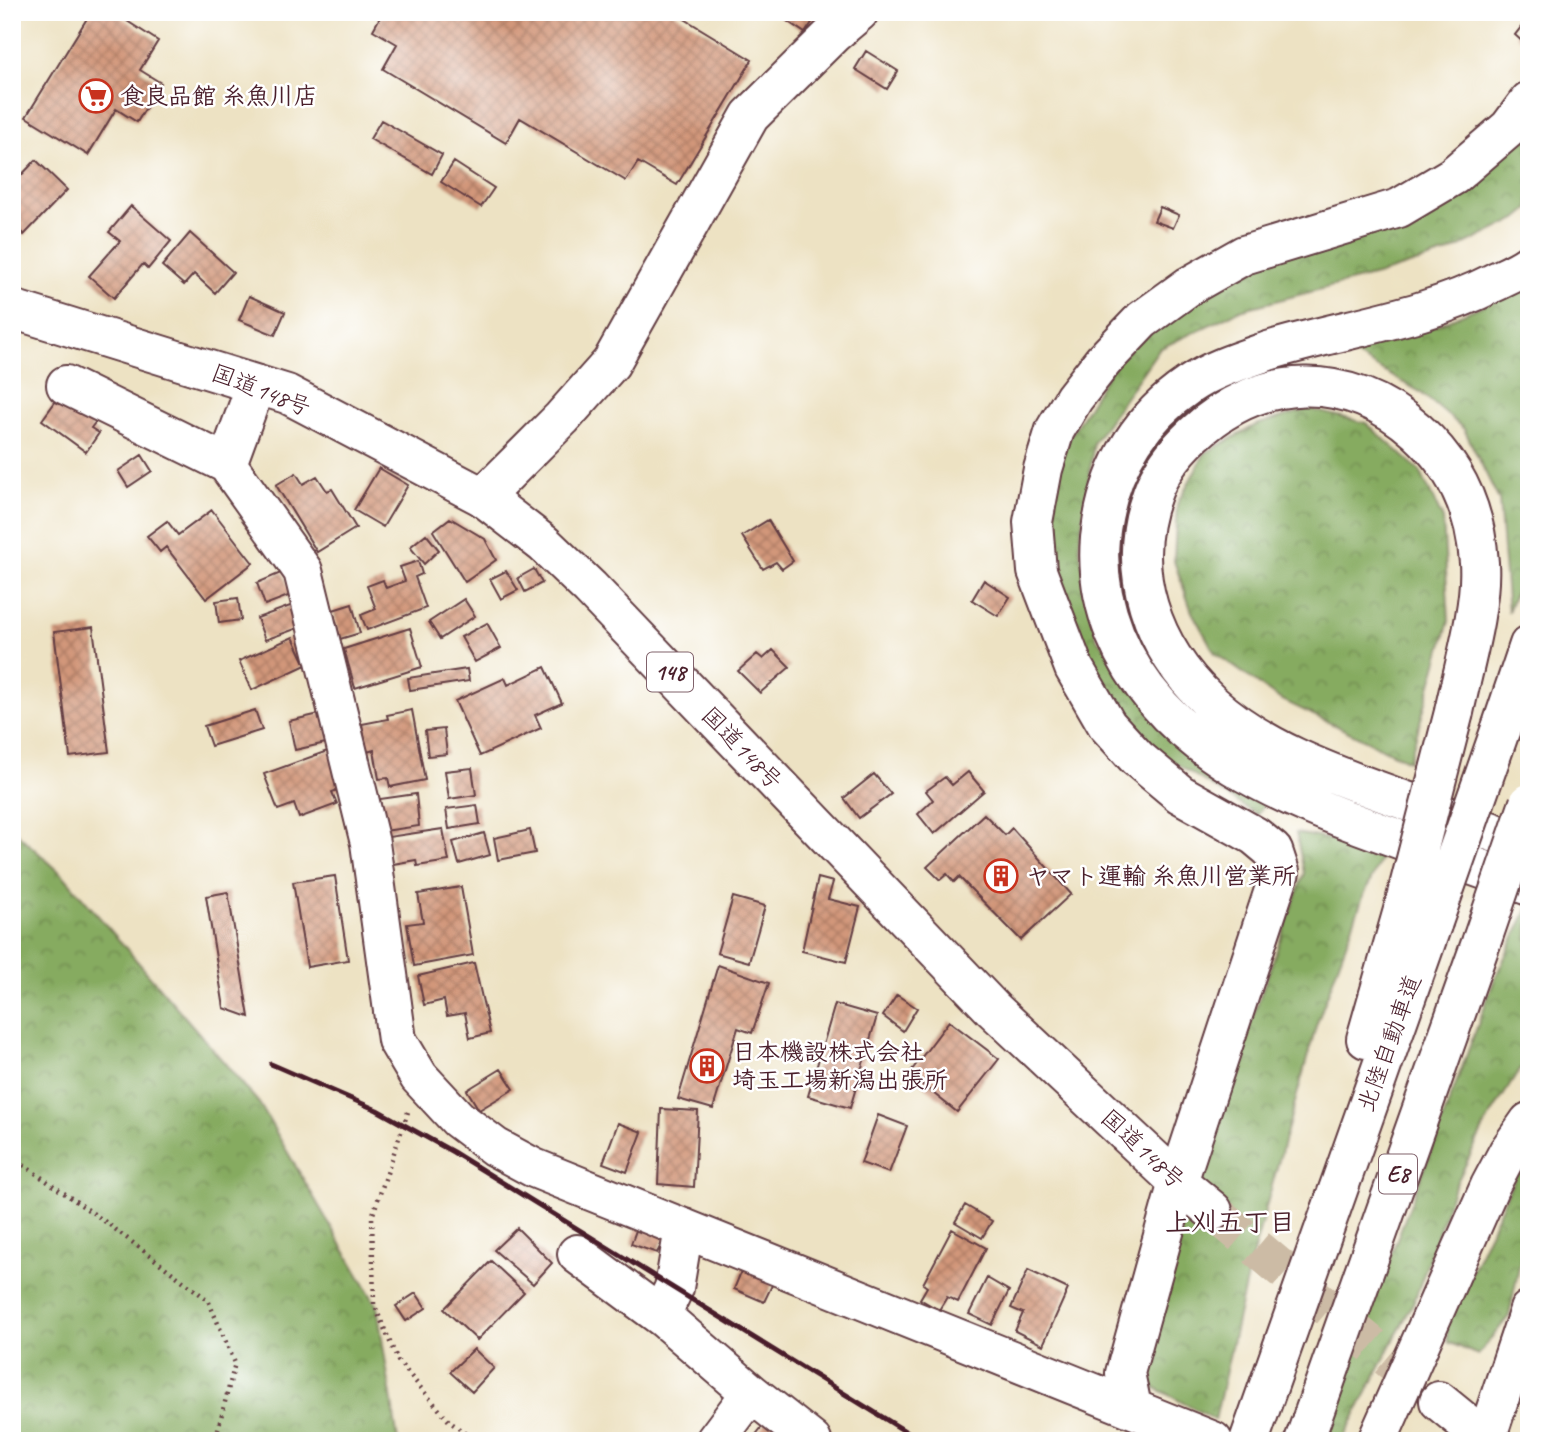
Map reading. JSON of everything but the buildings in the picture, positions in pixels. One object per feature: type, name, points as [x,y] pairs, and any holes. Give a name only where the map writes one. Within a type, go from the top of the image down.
[{"type":"main road","points":[[483,497],[562,418],[611,363],[750,116],[859,12]]},
{"type":"main road","points":[[1132,1407],[1125,1373],[1178,1182],[1280,872],[1273,851],[1255,836],[1180,794],[1137,758],[1107,725],[1074,668],[1037,571],[1033,522],[1043,469],[1055,430],[1074,398],[1103,360],[1142,320],[1189,286],[1244,255],[1399,208],[1453,176],[1509,128],[1529,101]]},
{"type":"main road","points":[[1529,264],[1472,294],[1414,314],[1291,344],[1236,361],[1190,384],[1148,420],[1121,461],[1103,509],[1098,560],[1107,613],[1126,661],[1158,704],[1199,743],[1244,773],[1298,801],[1529,886]]},
{"type":"main road","name":"国道148号","points":[[12,309],[287,394],[483,497],[544,544],[590,588],[993,1009],[1178,1182],[1213,1211]]},
{"type":"main road","points":[[66,385],[227,464],[303,571],[370,843],[397,1040],[419,1077],[458,1119],[495,1147],[534,1168],[1213,1441]]},
{"type":"main road","points":[[227,464],[256,385]]},
{"type":"main road","points":[[1418,916],[1454,712],[1474,617],[1480,567],[1475,524],[1460,483],[1435,447],[1404,420],[1369,399],[1329,387],[1289,386],[1249,396],[1210,419],[1176,451],[1153,491],[1142,531],[1140,575],[1154,622],[1177,665],[1210,702],[1255,736],[1307,763],[1529,845]]},
{"type":"main road","name":"北陸自動車道","points":[[1249,1441],[1418,916],[1500,731],[1529,645]]},
{"type":"main road","name":"E8","points":[[1309,1425],[1529,803]]},
{"type":"main road","points":[[1377,1441],[1490,1186],[1508,1152],[1529,1122]]},
{"type":"main road","points":[[661,1315],[674,1288],[684,1228]]},
{"type":"main road","points":[[578,1254],[661,1315],[751,1393],[812,1441]]},
{"type":"main road","points":[[1439,1401],[1487,1440],[1529,1310]]},
{"type":"main road","points":[[715,1441],[751,1393]]},
{"type":"path","points":[[419,1077],[372,1217],[374,1304],[398,1361],[449,1421],[475,1441]]},
{"type":"path","points":[[12,1157],[107,1223],[208,1300],[235,1363],[215,1441]]},
{"type":"green space","points":[[1529,117],[1529,209],[1517,219],[1448,253],[1380,274],[1240,310],[1159,349],[1094,442],[1079,546],[1097,639],[1267,800],[1257,815],[1155,750],[1113,714],[1048,573],[1056,460],[1121,352],[1237,271],[1325,238]]},
{"type":"green space","points":[[1529,285],[1529,556],[1508,612],[1499,500],[1464,429],[1420,392],[1348,351],[1440,324]]},
{"type":"green space","points":[[1309,409],[1366,423],[1420,471],[1443,519],[1449,621],[1409,761],[1278,698],[1215,653],[1192,612],[1174,561],[1177,504],[1205,453],[1256,425]]},
{"type":"green space","points":[[12,829],[63,875],[259,1103],[377,1306],[398,1441],[12,1441]]},
{"type":"green space","points":[[1296,833],[1385,850],[1363,897],[1316,1026],[1247,1276],[1215,1420],[1148,1384],[1147,1332],[1240,1053],[1304,873]]},
{"type":"green space","points":[[1528,908],[1529,1055],[1486,1123],[1453,1190],[1415,1299],[1342,1441],[1330,1441],[1328,1437],[1343,1378],[1496,976]]},
{"type":"green space","points":[[1529,1147],[1529,1217],[1509,1316],[1478,1355],[1448,1342],[1446,1327]]},
{"type":"tunnel","points":[[1213,1211],[1431,1395]]},
{"type":"railway","points":[[271,1064],[377,1110],[453,1152],[921,1441]]},
{"type":"place","name":"食良品館 糸魚川店","points":[[96,96]]},
{"type":"place","name":"ヤマト運輸 糸魚川営業所","points":[[1001,876]]},
{"type":"place","name":"日本機設株式会社 埼玉工場新潟出張所","points":[[707,1066]]},
{"type":"district","name":"上刈五丁目","points":[[1230,1222]]}]
